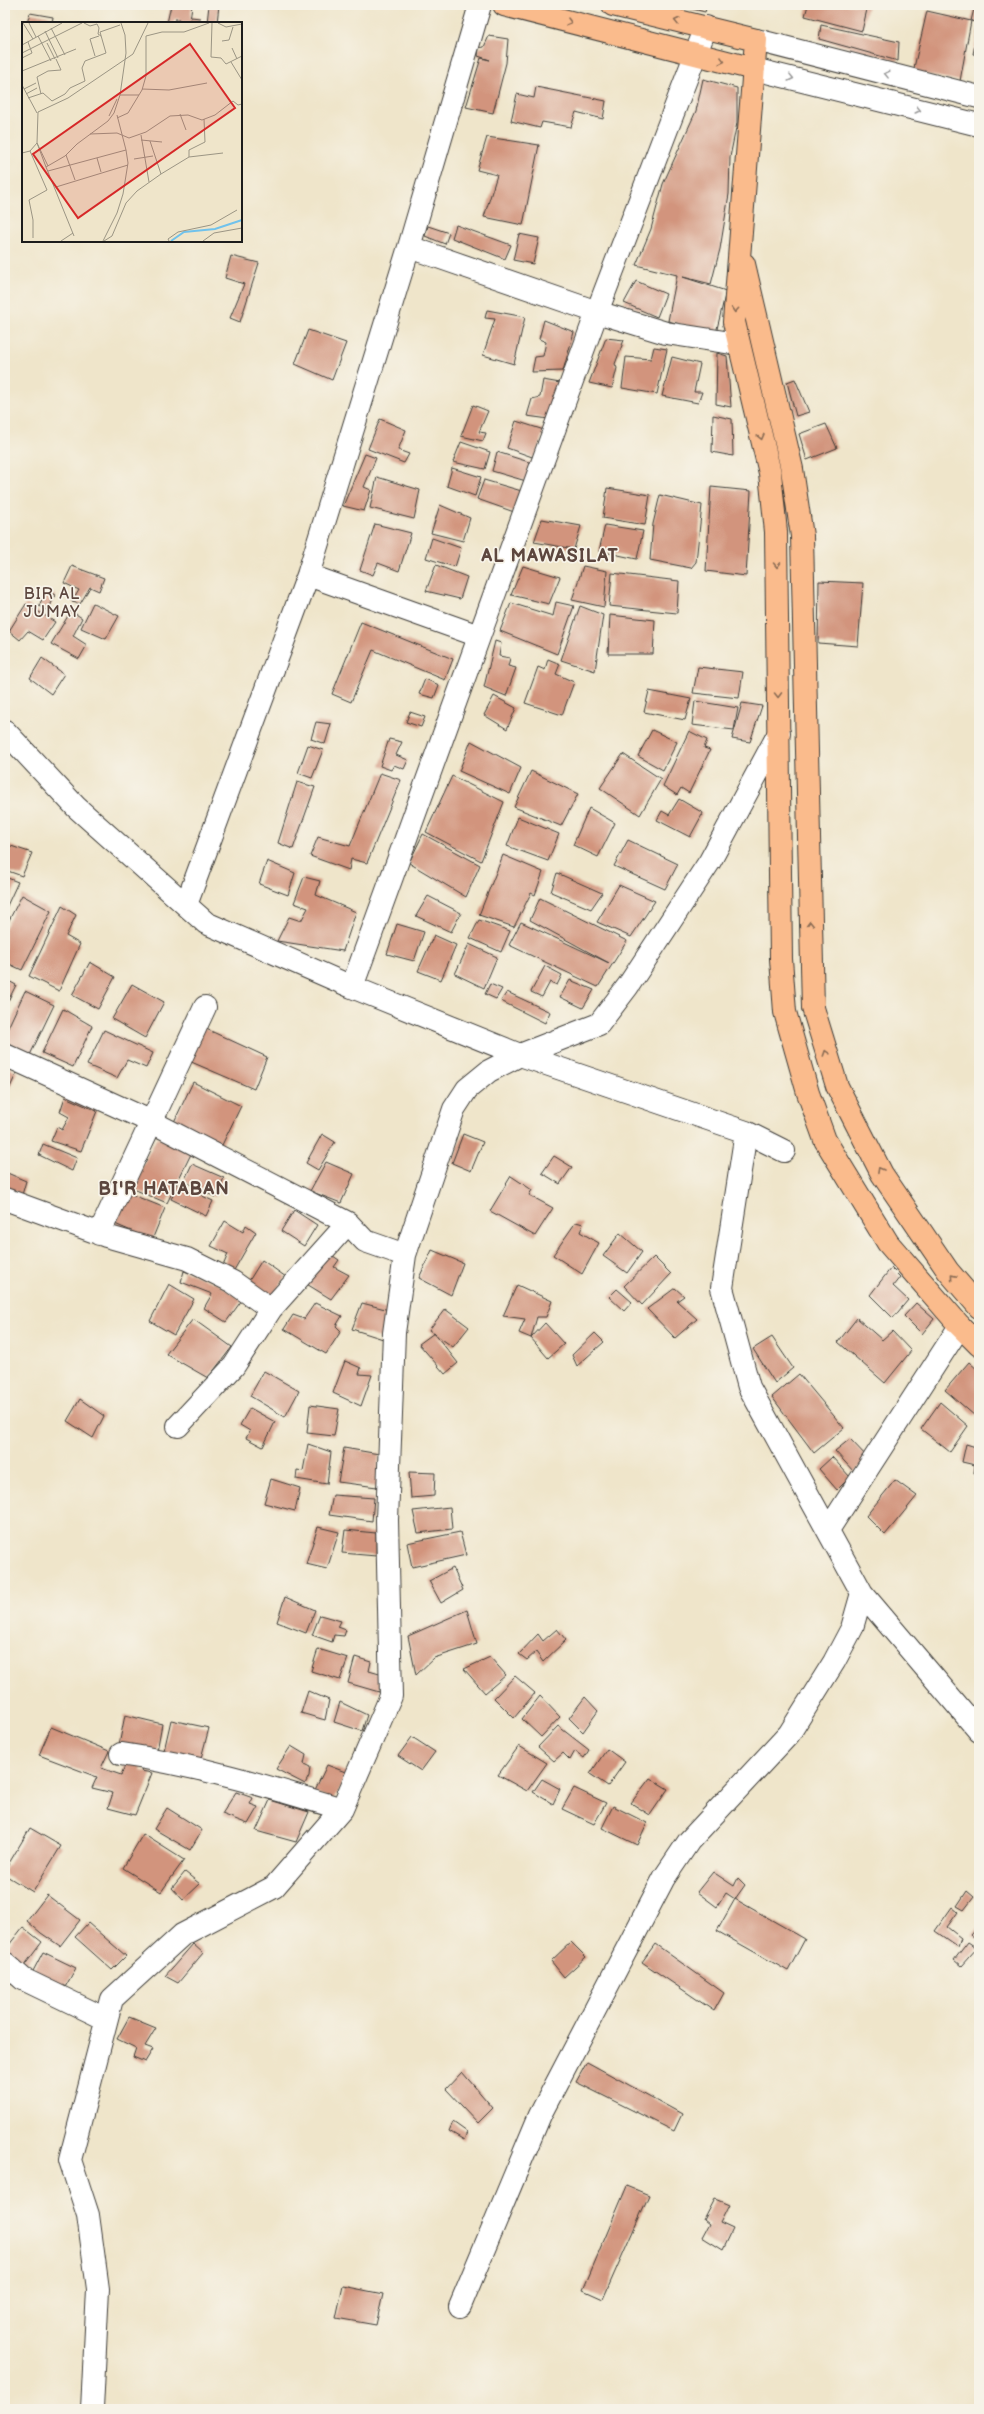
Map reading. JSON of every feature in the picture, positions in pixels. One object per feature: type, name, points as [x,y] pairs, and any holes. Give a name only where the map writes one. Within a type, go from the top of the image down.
[{"type":"main road","points":[[504,5],[754,69]]},
{"type":"main road","points":[[613,5],[756,40],[734,322],[738,344],[770,473],[776,532],[781,959],[785,1012],[797,1058],[825,1140],[852,1187],[888,1243],[960,1326],[979,1345]]},
{"type":"main road","points":[[739,243],[792,469],[802,536],[813,1008],[837,1086],[882,1174],[943,1264],[979,1307]]},
{"type":"street","points":[[186,905],[308,575],[409,247],[480,5]]},
{"type":"street","points":[[352,987],[597,312],[706,28]]},
{"type":"street","points":[[756,40],[979,97]]},
{"type":"street","points":[[754,69],[979,125]]},
{"type":"street","points":[[409,247],[597,312],[666,333],[738,344]]},
{"type":"street","points":[[308,575],[479,636]]},
{"type":"street","points":[[5,731],[76,807],[206,923],[352,987],[520,1055],[746,1132],[784,1151]]},
{"type":"street","points":[[92,2409],[98,2289],[88,2215],[70,2160],[112,1999],[182,1935],[274,1887],[342,1809],[391,1696],[387,1520],[394,1333],[405,1255],[454,1109],[466,1089],[490,1071],[520,1055],[599,1024],[628,986],[710,861],[778,733]]},
{"type":"street","points":[[99,1234],[205,1007]]},
{"type":"street","points":[[5,1055],[152,1122],[348,1223],[365,1241],[405,1255]]},
{"type":"street","points":[[746,1132],[722,1288],[749,1387],[862,1593],[979,1731]]},
{"type":"street","points":[[5,1199],[99,1234],[187,1259],[233,1282],[271,1309]]},
{"type":"street","points":[[178,1426],[234,1366],[271,1309],[348,1223]]},
{"type":"street","points":[[828,1530],[960,1326]]},
{"type":"street","points":[[460,2306],[540,2115],[664,1878],[689,1841],[789,1734],[848,1634],[862,1593]]},
{"type":"street","points":[[121,1754],[155,1759],[247,1780],[342,1809]]},
{"type":"street","points":[[5,1963],[23,1979],[106,2019]]},
{"type":"building","points":[[171,5],[192,5],[190,21],[191,17],[200,18],[199,22],[178,22],[179,19],[175,19],[174,22],[167,22]]},
{"type":"building","points":[[209,5],[219,5],[217,22],[207,22]]},
{"type":"building","points":[[676,5],[707,5],[705,12]]},
{"type":"building","points":[[808,5],[868,5],[862,31],[805,16]]},
{"type":"building","points":[[975,5],[979,5],[979,23],[971,21]]},
{"type":"building","points":[[927,11],[971,21],[960,81],[913,72]]},
{"type":"building","points":[[30,13],[53,17],[52,22],[27,22]]},
{"type":"building","points":[[821,25],[899,42],[898,61],[819,39]]},
{"type":"building","points":[[979,31],[979,55],[973,54]]},
{"type":"building","points":[[489,36],[508,39],[506,63],[493,113],[466,107],[481,58],[490,60],[478,56],[479,48],[484,47]]},
{"type":"building","points":[[703,79],[737,88],[737,123],[730,157],[729,194],[720,249],[711,284],[683,277],[726,291],[716,333],[668,321],[677,275],[636,265],[651,229],[663,184],[696,111]]},
{"type":"building","points":[[536,87],[606,101],[603,119],[576,112],[571,127],[542,122],[540,128],[511,121],[517,94],[534,98]]},
{"type":"building","points":[[487,137],[539,145],[523,225],[484,217],[497,175],[477,170]]},
{"type":"building","points":[[456,225],[511,245],[505,259],[452,238]]},
{"type":"building","points":[[428,226],[449,233],[445,244],[425,236]]},
{"type":"building","points":[[519,234],[539,238],[533,264],[513,260]]},
{"type":"building","points":[[231,256],[259,263],[240,322],[230,318],[244,284],[225,278]]},
{"type":"building","points":[[636,281],[666,294],[657,317],[624,303]]},
{"type":"building","points":[[487,310],[525,317],[514,364],[483,355],[495,319],[485,318]]},
{"type":"building","points":[[544,320],[574,332],[563,371],[532,372],[535,357],[543,356],[546,342],[539,339]]},
{"type":"building","points":[[308,330],[346,343],[332,380],[295,364]]},
{"type":"building","points":[[606,338],[624,340],[615,364],[617,368],[612,388],[589,383]]},
{"type":"building","points":[[654,347],[667,349],[657,394],[622,388],[626,357],[651,359]]},
{"type":"building","points":[[717,353],[727,356],[731,407],[716,404]]},
{"type":"building","points":[[672,357],[700,364],[694,392],[702,392],[698,403],[662,396]]},
{"type":"building","points":[[795,379],[809,412],[796,416],[787,382]]},
{"type":"building","points":[[543,380],[560,383],[549,419],[527,416],[532,399],[540,397]]},
{"type":"building","points":[[473,405],[488,411],[479,432],[486,433],[483,441],[461,436]]},
{"type":"building","points":[[713,415],[732,419],[733,456],[712,452]]},
{"type":"building","points":[[380,419],[406,430],[398,450],[409,454],[404,463],[368,449]]},
{"type":"building","points":[[516,421],[544,430],[535,458],[507,448]]},
{"type":"building","points":[[826,424],[837,448],[807,460],[799,434]]},
{"type":"building","points":[[461,442],[490,452],[485,469],[453,462]]},
{"type":"building","points":[[497,452],[532,463],[526,481],[492,471]]},
{"type":"building","points":[[365,454],[376,458],[364,487],[371,490],[364,511],[343,506]]},
{"type":"building","points":[[452,468],[481,477],[475,496],[447,486]]},
{"type":"building","points":[[377,477],[420,490],[414,519],[370,508]]},
{"type":"building","points":[[484,480],[525,492],[517,513],[477,499]]},
{"type":"building","points":[[711,487],[751,491],[746,576],[706,571]]},
{"type":"building","points":[[607,488],[650,495],[645,525],[603,518]]},
{"type":"building","points":[[660,495],[702,505],[696,562],[691,568],[650,560],[653,524]]},
{"type":"building","points":[[440,505],[470,518],[463,541],[431,533]]},
{"type":"building","points":[[542,519],[581,526],[574,549],[534,542]]},
{"type":"building","points":[[375,524],[411,533],[399,571],[378,563],[373,575],[360,570]]},
{"type":"building","points":[[605,525],[643,531],[637,559],[599,551]]},
{"type":"building","points":[[432,538],[461,548],[455,567],[426,558]]},
{"type":"building","points":[[436,565],[467,577],[460,599],[426,591]]},
{"type":"building","points":[[72,566],[104,578],[99,591],[90,587],[80,604],[72,602],[79,590],[64,583]]},
{"type":"building","points":[[523,566],[560,577],[549,604],[511,595]]},
{"type":"building","points":[[583,566],[607,571],[604,607],[572,600]]},
{"type":"building","points":[[612,573],[679,581],[677,613],[609,606]]},
{"type":"building","points":[[819,581],[863,583],[858,646],[818,643]]},
{"type":"building","points":[[46,590],[55,595],[48,611],[39,606]]},
{"type":"building","points":[[556,602],[574,606],[557,654],[500,631],[511,603],[553,616]]},
{"type":"building","points":[[93,603],[119,616],[106,639],[81,628]]},
{"type":"building","points":[[26,604],[55,622],[43,640],[28,631],[20,640],[9,631]]},
{"type":"building","points":[[580,606],[603,615],[595,671],[561,660]]},
{"type":"building","points":[[71,611],[82,618],[73,636],[87,645],[79,659],[51,644]]},
{"type":"building","points":[[610,615],[655,620],[653,654],[608,654]]},
{"type":"building","points":[[361,622],[453,659],[445,680],[373,650],[351,702],[332,694]]},
{"type":"building","points":[[495,641],[501,643],[499,656],[510,658],[508,666],[516,668],[506,696],[484,687]]},
{"type":"building","points":[[42,658],[64,674],[51,694],[30,678]]},
{"type":"building","points":[[548,659],[560,664],[556,674],[574,682],[562,715],[525,703],[538,667],[545,670]]},
{"type":"building","points":[[698,667],[743,672],[739,698],[693,693]]},
{"type":"building","points":[[425,679],[439,685],[434,698],[419,694]]},
{"type":"building","points":[[649,691],[691,699],[685,720],[644,712]]},
{"type":"building","points":[[494,696],[516,708],[507,729],[484,715]]},
{"type":"building","points":[[695,701],[738,708],[734,730],[692,725]]},
{"type":"building","points":[[742,703],[762,706],[750,742],[732,739]]},
{"type":"building","points":[[410,712],[425,717],[421,727],[406,722]]},
{"type":"building","points":[[316,722],[331,724],[325,744],[311,739]]},
{"type":"building","points":[[652,730],[677,742],[663,770],[638,756]]},
{"type":"building","points":[[689,731],[707,740],[704,748],[710,750],[689,793],[681,788],[677,795],[663,786]]},
{"type":"building","points":[[389,739],[402,742],[396,755],[408,760],[404,769],[394,765],[391,770],[380,766]]},
{"type":"building","points":[[471,741],[521,768],[510,794],[459,771]]},
{"type":"building","points":[[308,745],[323,750],[312,778],[298,773]]},
{"type":"building","points":[[623,754],[661,779],[640,815],[600,788]]},
{"type":"building","points":[[531,771],[578,794],[561,826],[514,807]]},
{"type":"building","points":[[380,773],[401,780],[367,863],[351,859],[349,870],[310,856],[318,837],[350,846]]},
{"type":"building","points":[[452,776],[504,802],[481,861],[426,832]]},
{"type":"building","points":[[297,782],[315,787],[293,849],[278,843]]},
{"type":"building","points":[[679,799],[703,813],[690,837],[657,820],[662,811],[669,815]]},
{"type":"building","points":[[589,808],[615,823],[598,857],[573,845]]},
{"type":"building","points":[[518,817],[559,834],[548,861],[507,846]]},
{"type":"building","points":[[423,834],[480,865],[466,897],[409,863]]},
{"type":"building","points":[[628,840],[678,864],[665,889],[614,866]]},
{"type":"building","points":[[5,844],[32,853],[22,876],[5,870]]},
{"type":"building","points":[[503,855],[543,872],[535,895],[531,893],[514,927],[479,915]]},
{"type":"building","points":[[267,861],[295,873],[288,895],[259,884]]},
{"type":"building","points":[[557,873],[602,893],[591,909],[551,892]]},
{"type":"building","points":[[5,877],[18,882],[5,910]]},
{"type":"building","points":[[304,877],[320,881],[316,895],[356,912],[343,951],[277,941],[289,917],[301,921],[308,908],[294,903]]},
{"type":"building","points":[[619,885],[655,901],[631,937],[597,922]]},
{"type":"building","points":[[22,895],[51,911],[22,970],[5,962],[5,928]]},
{"type":"building","points":[[428,896],[461,913],[451,932],[416,916]]},
{"type":"building","points":[[540,898],[627,941],[598,987],[509,945],[521,922],[609,963],[530,920]]},
{"type":"building","points":[[62,906],[76,915],[66,936],[80,944],[59,991],[29,976]]},
{"type":"building","points":[[479,920],[510,931],[501,952],[470,938]]},
{"type":"building","points":[[397,924],[424,932],[414,961],[387,954]]},
{"type":"building","points":[[434,935],[456,945],[441,980],[418,971]]},
{"type":"building","points":[[469,944],[497,957],[484,988],[455,974]]},
{"type":"building","points":[[90,962],[115,977],[98,1009],[72,995]]},
{"type":"building","points":[[545,966],[562,975],[557,985],[550,982],[542,997],[531,992]]},
{"type":"building","points":[[5,979],[16,985],[5,1007]]},
{"type":"building","points":[[570,980],[594,990],[583,1008],[560,997]]},
{"type":"building","points":[[132,984],[164,1002],[145,1038],[112,1019]]},
{"type":"building","points":[[490,984],[502,989],[496,999],[485,994]]},
{"type":"building","points":[[25,991],[54,1005],[30,1055],[5,1042],[5,1034]]},
{"type":"building","points":[[507,992],[550,1012],[545,1023],[501,1001]]},
{"type":"building","points":[[63,1009],[92,1026],[73,1067],[42,1053]]},
{"type":"building","points":[[202,1027],[267,1057],[254,1089],[189,1061]]},
{"type":"building","points":[[104,1030],[153,1053],[146,1068],[127,1060],[117,1078],[87,1065]]},
{"type":"building","points":[[5,1066],[17,1072],[7,1094],[5,1093]]},
{"type":"building","points":[[193,1082],[241,1106],[222,1145],[173,1124]]},
{"type":"building","points":[[65,1097],[97,1111],[81,1151],[51,1141],[57,1127],[62,1130],[69,1117],[60,1112]]},
{"type":"building","points":[[322,1134],[335,1142],[318,1170],[306,1163]]},
{"type":"building","points":[[463,1134],[483,1142],[471,1171],[452,1163]]},
{"type":"building","points":[[157,1137],[192,1152],[167,1203],[131,1188]]},
{"type":"building","points":[[43,1144],[77,1158],[72,1171],[39,1155]]},
{"type":"building","points":[[554,1156],[572,1167],[560,1184],[542,1173]]},
{"type":"building","points":[[326,1162],[354,1174],[341,1203],[310,1191]]},
{"type":"building","points":[[192,1164],[224,1178],[215,1197],[184,1181]]},
{"type":"building","points":[[5,1172],[26,1181],[22,1195],[5,1188]]},
{"type":"building","points":[[511,1176],[532,1190],[529,1195],[553,1208],[535,1236],[490,1211]]},
{"type":"building","points":[[179,1185],[213,1201],[206,1216],[171,1199]]},
{"type":"building","points":[[128,1193],[165,1208],[152,1240],[115,1224]]},
{"type":"building","points":[[294,1210],[317,1225],[304,1246],[281,1231]]},
{"type":"building","points":[[225,1221],[243,1232],[246,1225],[256,1232],[233,1272],[223,1266],[228,1254],[211,1246]]},
{"type":"building","points":[[576,1222],[583,1224],[580,1232],[599,1243],[582,1274],[553,1255]]},
{"type":"building","points":[[620,1233],[642,1252],[627,1273],[603,1256]]},
{"type":"building","points":[[432,1250],[463,1263],[451,1295],[419,1278]]},
{"type":"building","points":[[327,1252],[339,1260],[334,1267],[349,1275],[331,1299],[305,1283]]},
{"type":"building","points":[[654,1257],[671,1274],[642,1305],[624,1286]]},
{"type":"building","points":[[262,1260],[286,1277],[270,1299],[247,1284]]},
{"type":"building","points":[[891,1268],[900,1277],[893,1286],[908,1300],[893,1318],[870,1295]]},
{"type":"building","points":[[184,1271],[218,1284],[242,1300],[226,1322],[204,1308],[212,1294],[181,1282]]},
{"type":"building","points":[[169,1284],[194,1299],[174,1335],[150,1321]]},
{"type":"building","points":[[517,1285],[552,1301],[546,1317],[537,1317],[531,1338],[519,1333],[525,1319],[503,1316]]},
{"type":"building","points":[[675,1288],[684,1296],[677,1301],[697,1319],[675,1338],[647,1309]]},
{"type":"building","points":[[617,1289],[632,1302],[624,1311],[609,1297]]},
{"type":"building","points":[[315,1303],[342,1316],[336,1326],[341,1331],[326,1354],[284,1329],[293,1315],[304,1319]]},
{"type":"building","points":[[362,1303],[389,1310],[383,1339],[352,1329]]},
{"type":"building","points":[[916,1303],[934,1319],[922,1334],[904,1316]]},
{"type":"building","points":[[445,1309],[469,1327],[453,1347],[429,1330]]},
{"type":"building","points":[[857,1318],[882,1340],[892,1331],[911,1351],[885,1383],[838,1342]]},
{"type":"building","points":[[193,1319],[232,1347],[208,1378],[166,1354]]},
{"type":"building","points":[[545,1323],[564,1344],[548,1358],[531,1338]]},
{"type":"building","points":[[434,1333],[458,1363],[445,1374],[419,1344]]},
{"type":"building","points":[[595,1333],[604,1342],[577,1366],[572,1355]]},
{"type":"building","points":[[772,1337],[793,1368],[775,1383],[753,1349]]},
{"type":"building","points":[[345,1361],[361,1368],[359,1374],[372,1375],[361,1406],[333,1393]]},
{"type":"building","points":[[969,1362],[979,1371],[979,1411],[975,1416],[945,1390]]},
{"type":"building","points":[[264,1371],[299,1391],[285,1417],[250,1396]]},
{"type":"building","points":[[799,1374],[844,1428],[814,1453],[772,1397]]},
{"type":"building","points":[[80,1399],[104,1416],[93,1438],[67,1421]]},
{"type":"building","points":[[940,1402],[968,1426],[950,1452],[921,1429]]},
{"type":"building","points":[[310,1405],[339,1409],[334,1436],[307,1433]]},
{"type":"building","points":[[250,1408],[275,1422],[263,1447],[246,1438],[250,1431],[240,1425]]},
{"type":"building","points":[[850,1439],[869,1459],[854,1472],[835,1451]]},
{"type":"building","points":[[308,1444],[331,1452],[327,1484],[296,1479],[297,1470],[303,1471]]},
{"type":"building","points":[[966,1444],[979,1448],[979,1474],[974,1473],[975,1465],[962,1462]]},
{"type":"building","points":[[344,1448],[379,1454],[377,1487],[338,1482]]},
{"type":"building","points":[[832,1457],[850,1477],[837,1490],[819,1469]]},
{"type":"building","points":[[409,1472],[435,1473],[434,1496],[411,1498]]},
{"type":"building","points":[[271,1479],[300,1488],[295,1511],[264,1503]]},
{"type":"building","points":[[895,1480],[917,1496],[885,1535],[866,1516]]},
{"type":"building","points":[[333,1495],[374,1498],[372,1521],[329,1515]]},
{"type":"building","points":[[450,1507],[452,1529],[418,1533],[413,1511]]},
{"type":"building","points":[[318,1527],[339,1532],[327,1569],[306,1564]]},
{"type":"building","points":[[345,1530],[376,1533],[376,1556],[342,1553]]},
{"type":"building","points":[[460,1532],[466,1555],[412,1567],[407,1543]]},
{"type":"building","points":[[453,1568],[463,1590],[441,1603],[429,1581]]},
{"type":"building","points":[[285,1597],[315,1610],[306,1633],[277,1622]]},
{"type":"building","points":[[467,1610],[477,1644],[434,1658],[416,1675],[408,1636]]},
{"type":"building","points":[[320,1615],[341,1621],[338,1627],[346,1630],[344,1636],[334,1635],[332,1642],[312,1635]]},
{"type":"building","points":[[557,1629],[566,1640],[543,1662],[536,1652],[527,1660],[519,1654],[538,1634],[543,1641]]},
{"type":"building","points":[[318,1649],[348,1658],[340,1680],[311,1671]]},
{"type":"building","points":[[355,1657],[371,1662],[369,1671],[383,1675],[379,1692],[348,1683]]},
{"type":"building","points":[[490,1657],[506,1675],[485,1693],[464,1669]]},
{"type":"building","points":[[515,1676],[535,1693],[514,1718],[494,1698]]},
{"type":"building","points":[[308,1691],[329,1700],[325,1720],[301,1713]]},
{"type":"building","points":[[540,1696],[560,1717],[541,1737],[522,1719]]},
{"type":"building","points":[[585,1697],[598,1711],[583,1732],[569,1718]]},
{"type":"building","points":[[340,1702],[367,1715],[362,1731],[334,1722]]},
{"type":"building","points":[[125,1715],[162,1724],[157,1751],[119,1745]]},
{"type":"building","points":[[171,1720],[209,1728],[200,1762],[163,1755]]},
{"type":"building","points":[[558,1726],[589,1750],[584,1758],[575,1751],[570,1760],[563,1753],[554,1761],[538,1747]]},
{"type":"building","points":[[51,1727],[109,1751],[101,1768],[121,1775],[127,1761],[143,1765],[141,1771],[152,1773],[135,1815],[108,1808],[113,1793],[92,1788],[97,1777],[39,1755]]},
{"type":"building","points":[[412,1737],[435,1752],[421,1771],[398,1756]]},
{"type":"building","points":[[291,1746],[306,1755],[304,1764],[310,1767],[309,1776],[305,1784],[276,1769]]},
{"type":"building","points":[[519,1746],[547,1763],[527,1791],[498,1775]]},
{"type":"building","points":[[607,1749],[625,1762],[608,1786],[590,1774]]},
{"type":"building","points":[[327,1765],[348,1773],[334,1800],[314,1792]]},
{"type":"building","points":[[650,1778],[668,1789],[650,1815],[631,1803]]},
{"type":"building","points":[[542,1779],[560,1789],[553,1804],[533,1792]]},
{"type":"building","points":[[574,1788],[606,1803],[594,1824],[562,1809]]},
{"type":"building","points":[[236,1792],[253,1798],[250,1804],[258,1807],[248,1824],[222,1814]]},
{"type":"building","points":[[270,1800],[309,1812],[296,1842],[256,1831]]},
{"type":"building","points":[[613,1806],[647,1823],[637,1845],[602,1828]]},
{"type":"building","points":[[167,1808],[202,1830],[190,1850],[154,1829]]},
{"type":"building","points":[[30,1828],[61,1846],[33,1892],[5,1875],[5,1870]]},
{"type":"building","points":[[143,1834],[184,1860],[161,1892],[123,1868]]},
{"type":"building","points":[[185,1872],[200,1884],[183,1900],[172,1888]]},
{"type":"building","points":[[713,1872],[734,1886],[738,1878],[745,1885],[735,1899],[726,1893],[717,1907],[697,1892]]},
{"type":"building","points":[[967,1891],[974,1897],[964,1910],[957,1906]]},
{"type":"building","points":[[47,1895],[80,1920],[60,1946],[27,1921]]},
{"type":"building","points":[[735,1899],[805,1939],[788,1971],[717,1931]]},
{"type":"building","points":[[952,1907],[958,1912],[947,1927],[961,1938],[958,1947],[935,1931]]},
{"type":"building","points":[[88,1923],[126,1956],[112,1970],[75,1937]]},
{"type":"building","points":[[979,1926],[979,1940],[971,1935]]},
{"type":"building","points":[[23,1927],[42,1942],[24,1966],[5,1950]]},
{"type":"building","points":[[571,1942],[586,1957],[564,1977],[551,1961]]},
{"type":"building","points":[[968,1942],[977,1948],[961,1966],[954,1960]]},
{"type":"building","points":[[193,1944],[203,1953],[178,1983],[165,1976]]},
{"type":"building","points":[[655,1944],[724,1993],[714,2011],[642,1962]]},
{"type":"building","points":[[43,1952],[76,1968],[64,1989],[32,1973]]},
{"type":"building","points":[[129,2017],[156,2028],[145,2046],[153,2049],[145,2062],[133,2057],[136,2048],[117,2039]]},
{"type":"building","points":[[587,2062],[682,2114],[674,2131],[576,2082]]},
{"type":"building","points":[[462,2072],[493,2108],[478,2123],[446,2089]]},
{"type":"building","points":[[453,2122],[467,2132],[464,2140],[449,2131]]},
{"type":"building","points":[[627,2186],[649,2195],[603,2299],[583,2290]]},
{"type":"building","points":[[715,2199],[729,2205],[720,2223],[733,2229],[723,2250],[702,2237],[709,2224],[704,2220]]},
{"type":"building","points":[[343,2286],[383,2294],[376,2325],[336,2318]]},
{"type":"district","name":"AL MAWASILAT","points":[[550,556]]},
{"type":"district","name":"BIR AL JUMAY","points":[[52,603]]},
{"type":"district","name":"BI'R HATABAN","points":[[164,1189]]}]
